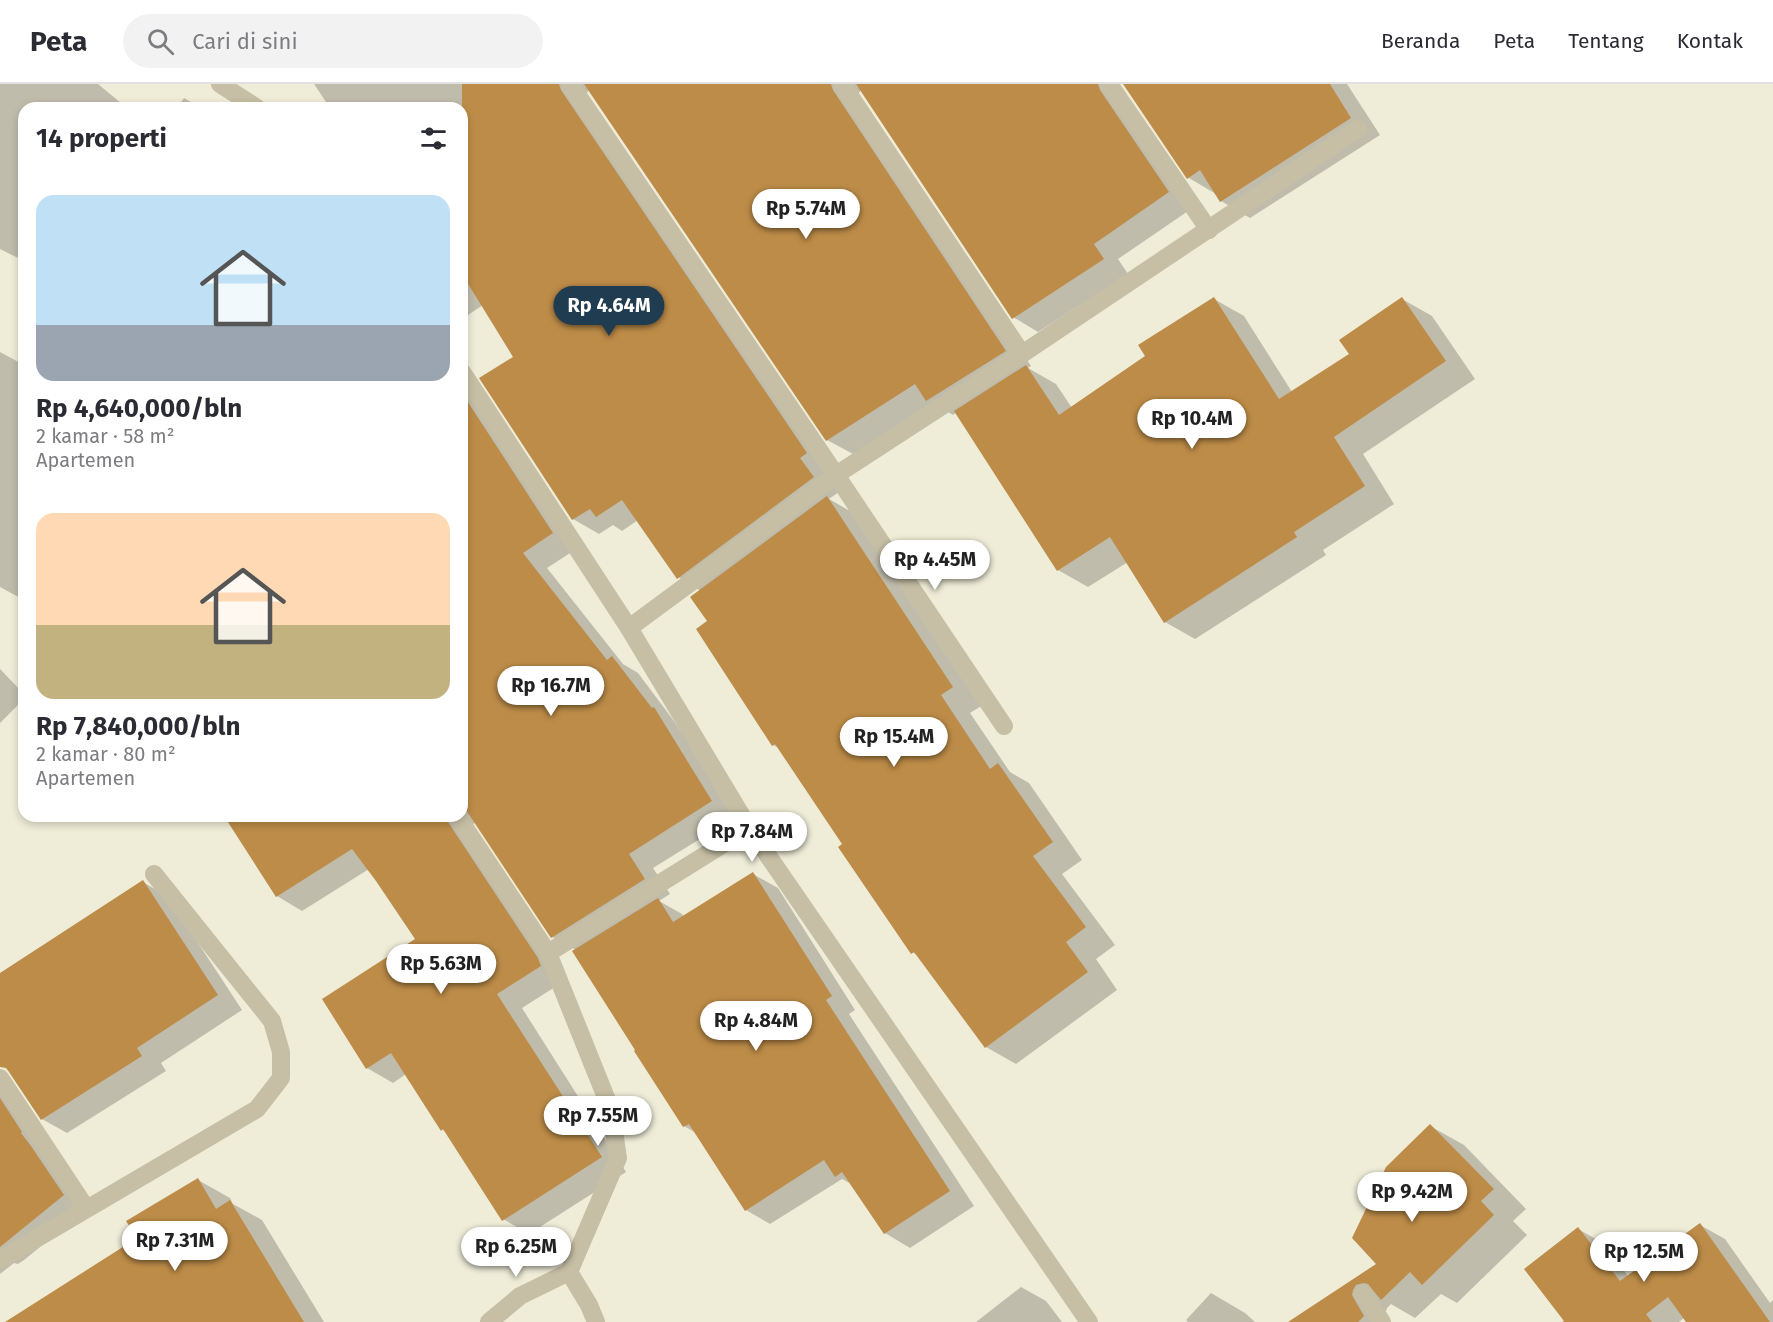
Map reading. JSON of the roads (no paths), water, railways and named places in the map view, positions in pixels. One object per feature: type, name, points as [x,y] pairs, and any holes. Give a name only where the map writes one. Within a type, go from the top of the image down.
[{"type":"street","points":[[220,84],[248,102]]},
{"type":"street","points":[[570,84],[1004,726]]},
{"type":"street","points":[[842,84],[1022,354]]},
{"type":"street","points":[[1109,84],[1209,230]]},
{"type":"street","points":[[628,628],[836,475],[1022,354],[1358,129]]},
{"type":"street","points":[[468,381],[628,628],[749,828],[1089,1322]]},
{"type":"street","points":[[461,822],[548,953],[611,1110],[618,1158],[569,1272],[520,1296],[489,1322]]},
{"type":"street","points":[[548,953],[749,828]]},
{"type":"street","points":[[0,1260],[257,1109],[281,1078],[281,1052],[272,1021],[154,874]]},
{"type":"street","points":[[0,1078],[86,1208]]},
{"type":"street","points":[[569,1272],[589,1305],[596,1322]]},
{"type":"street","points":[[1363,1294],[1382,1322]]}]
